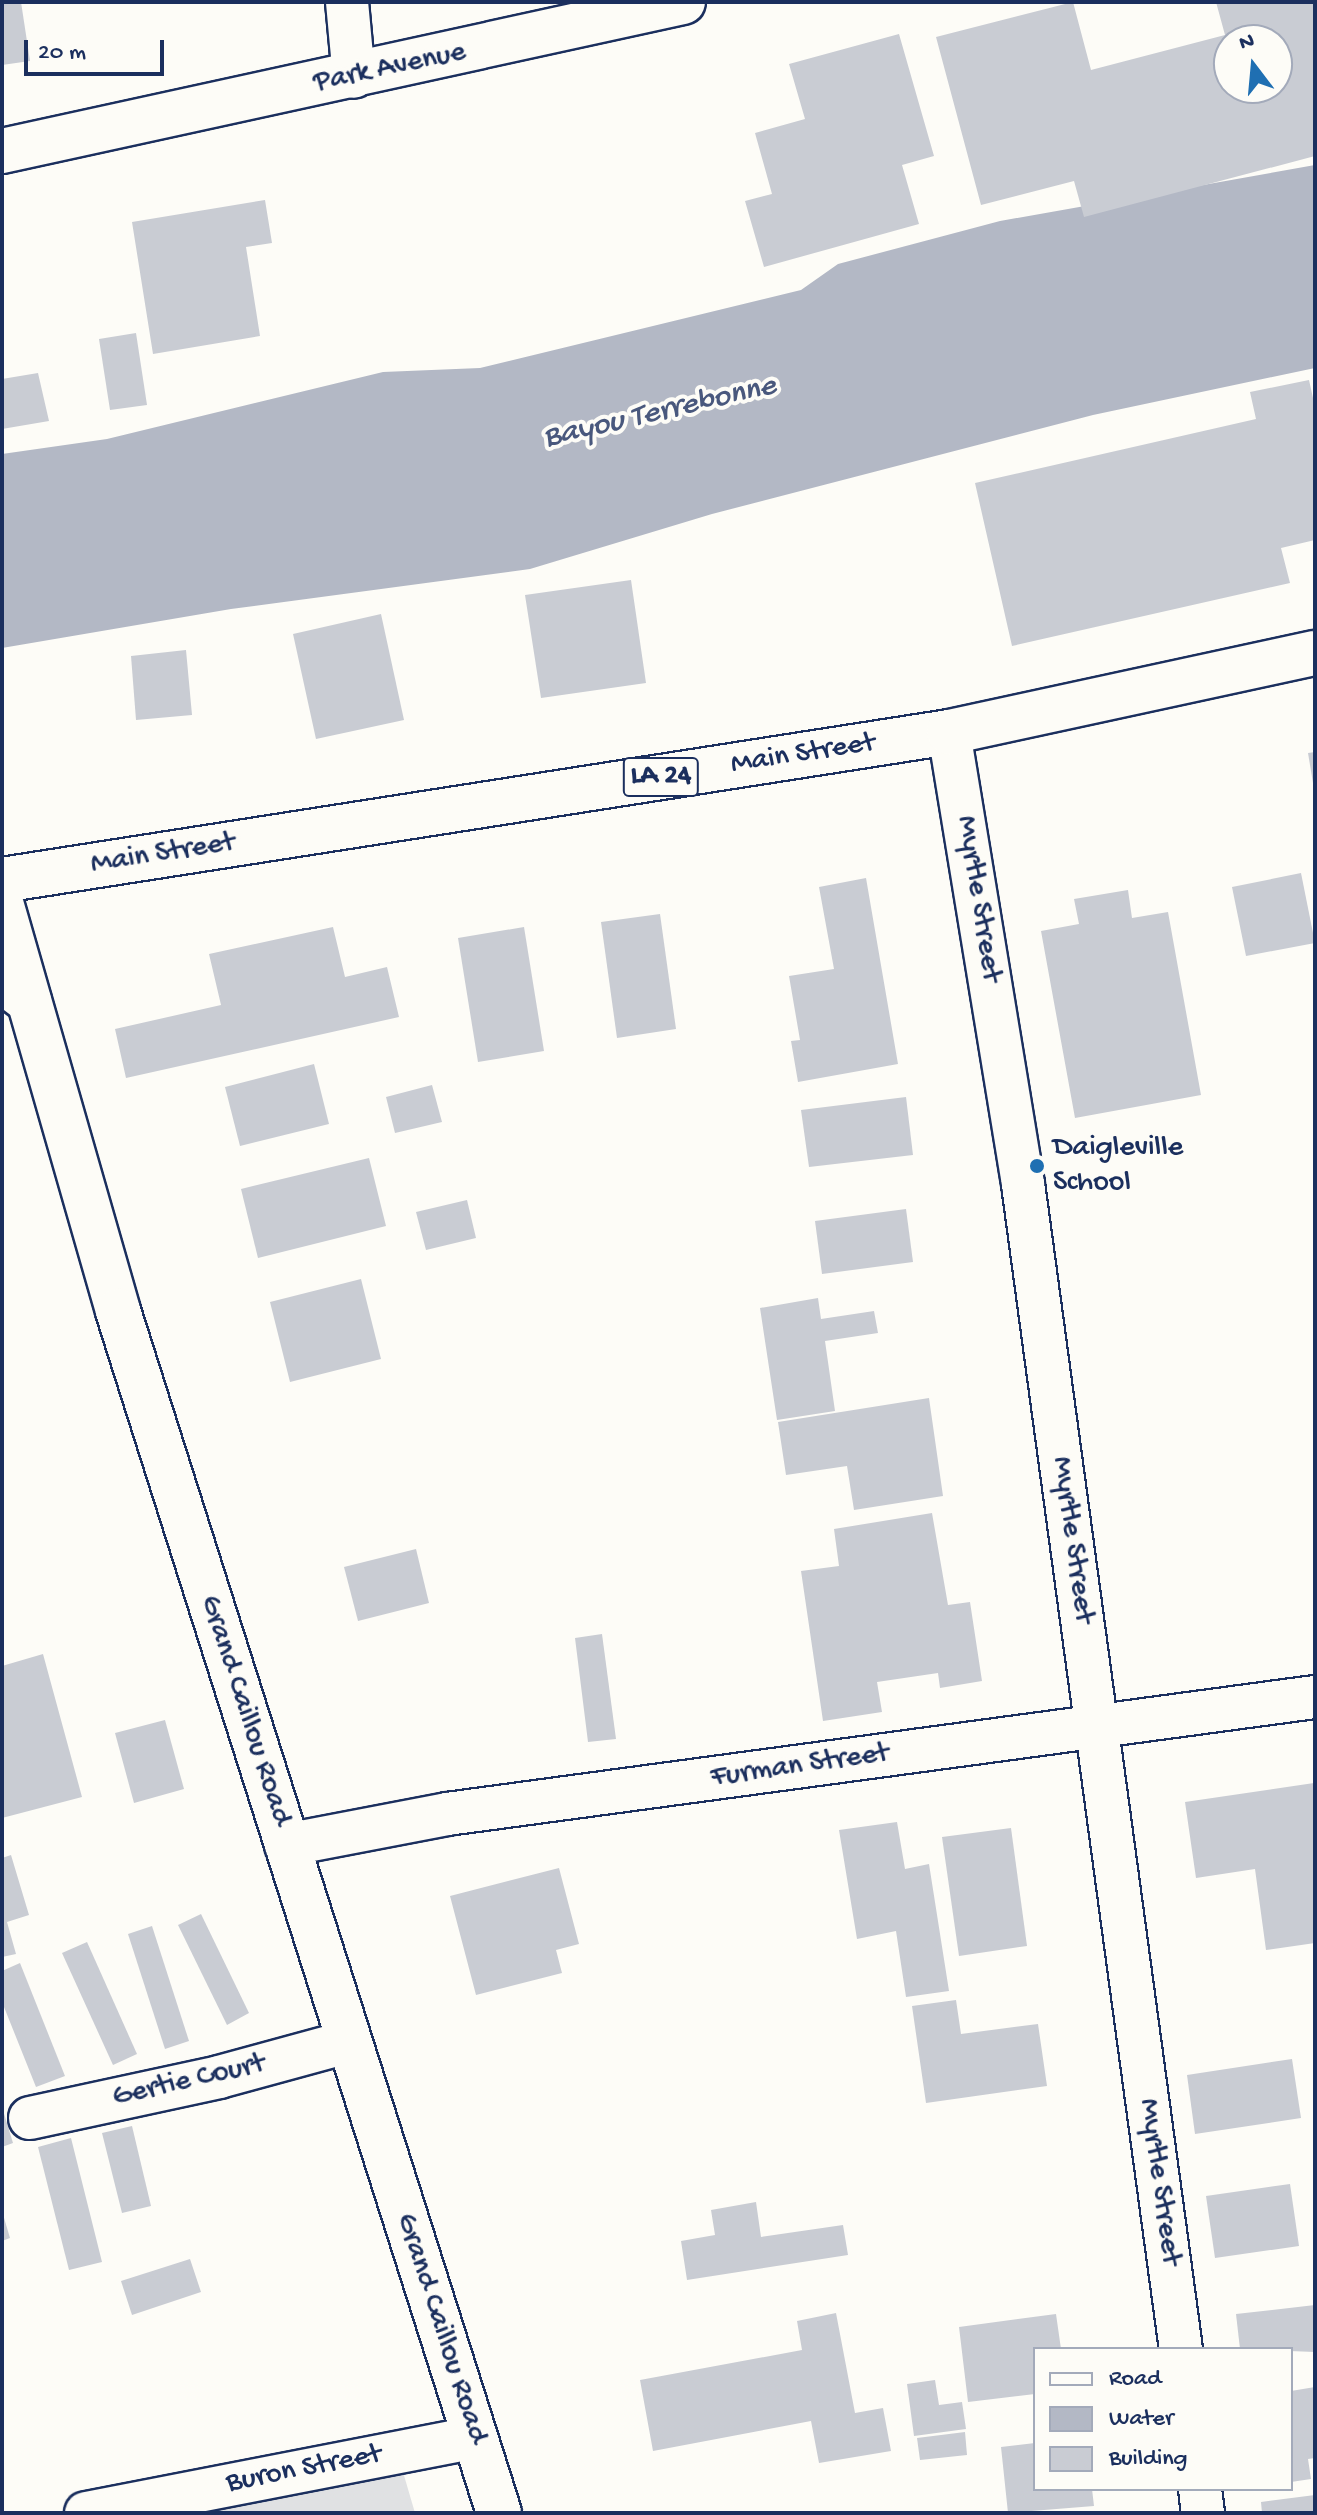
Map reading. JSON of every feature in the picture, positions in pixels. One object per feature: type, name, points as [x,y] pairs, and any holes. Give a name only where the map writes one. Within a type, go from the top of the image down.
[{"type":"main road","name":"Park Avenue","points":[[2,151],[354,77],[683,2]]},
{"type":"main road","name":"Main Street","points":[[2,880],[949,732],[1315,653]]},
{"type":"main road","name":"Grand Caillou Road","points":[[2,906],[16,991],[347,2042],[499,2513]]},
{"type":"street","points":[[347,2],[354,77]]},
{"type":"street","name":"Myrtle Street","points":[[949,732],[1023,1184],[1181,2347]]},
{"type":"street","name":"Furman Street","points":[[286,1845],[447,1814],[1315,1697]]},
{"type":"street","name":"Gertie Court","points":[[30,2118],[219,2077],[347,2042]]},
{"type":"street","name":"Buron Street","points":[[86,2513],[476,2437]]},
{"type":"street","points":[[1200,2491],[1203,2513]]},
{"type":"shaded area","points":[[403,2472],[415,2513],[194,2513]]},
{"type":"water","name":"Bayou Terrebonne","points":[[1315,165],[1315,368],[1093,415],[712,514],[530,569],[231,609],[2,648],[2,454],[107,439],[383,372],[480,368],[801,290],[838,264],[1000,221]]},
{"type":"building","points":[[2,2],[21,2],[30,61],[2,65]]},
{"type":"building","points":[[1073,2],[1091,70],[1213,38],[1213,104],[1293,104],[1293,24],[1222,24],[1216,2],[1315,2],[1315,156],[1084,217],[1074,181],[981,205],[936,37]]},
{"type":"building","points":[[899,34],[934,156],[902,165],[919,224],[764,267],[745,201],[772,194],[755,133],[805,119],[789,64]]},
{"type":"building","points":[[265,200],[272,243],[246,247],[260,336],[153,354],[132,222]]},
{"type":"building","points":[[136,333],[147,405],[110,410],[99,339]]},
{"type":"building","points":[[38,373],[49,421],[2,429],[2,379]]},
{"type":"building","points":[[1309,380],[1315,407],[1315,540],[1281,548],[1290,583],[1012,646],[975,483],[1256,419],[1250,392]]},
{"type":"building","points":[[631,580],[646,683],[541,698],[525,595]]},
{"type":"building","points":[[381,614],[404,720],[316,739],[293,634]]},
{"type":"building","points":[[186,650],[192,715],[136,720],[131,656]]},
{"type":"building","points":[[1315,752],[1315,783],[1313,783],[1308,753]]},
{"type":"building","points":[[1301,873],[1315,943],[1246,956],[1232,887]]},
{"type":"building","points":[[866,878],[898,1064],[798,1082],[791,1041],[800,1040],[789,976],[834,969],[819,887]]},
{"type":"building","points":[[1128,890],[1132,918],[1168,912],[1201,1095],[1075,1118],[1041,931],[1079,924],[1074,899]]},
{"type":"building","points":[[660,914],[676,1029],[617,1038],[601,922]]},
{"type":"building","points":[[333,927],[345,977],[387,967],[399,1017],[126,1078],[115,1029],[221,1005],[209,954]]},
{"type":"building","points":[[524,927],[544,1051],[478,1062],[458,938]]},
{"type":"building","points":[[314,1064],[329,1124],[240,1146],[225,1087]]},
{"type":"building","points":[[432,1085],[442,1122],[395,1133],[386,1097]]},
{"type":"building","points":[[906,1097],[913,1155],[809,1167],[801,1110]]},
{"type":"building","points":[[369,1158],[386,1226],[258,1258],[241,1189]]},
{"type":"building","points":[[467,1200],[476,1238],[426,1250],[416,1212]]},
{"type":"building","points":[[906,1209],[913,1262],[822,1274],[815,1221]]},
{"type":"building","points":[[361,1279],[381,1359],[290,1382],[270,1302]]},
{"type":"building","points":[[818,1298],[821,1319],[874,1311],[878,1333],[825,1341],[835,1411],[777,1420],[760,1308]]},
{"type":"building","points":[[929,1398],[943,1496],[854,1510],[847,1466],[786,1475],[778,1422]]},
{"type":"building","points":[[932,1513],[948,1605],[970,1602],[982,1681],[940,1688],[938,1673],[877,1682],[882,1712],[823,1721],[801,1571],[839,1566],[834,1529]]},
{"type":"building","points":[[416,1549],[429,1603],[358,1621],[344,1567]]},
{"type":"building","points":[[602,1634],[616,1739],[588,1742],[575,1638]]},
{"type":"building","points":[[43,1654],[82,1797],[2,1818],[2,1666]]},
{"type":"building","points":[[165,1720],[184,1789],[134,1803],[115,1733]]},
{"type":"building","points":[[1314,1783],[1315,1943],[1266,1950],[1255,1869],[1196,1878],[1185,1802]]},
{"type":"building","points":[[897,1822],[905,1869],[929,1864],[949,1991],[906,1997],[896,1931],[857,1939],[839,1830]]},
{"type":"building","points":[[1011,1828],[1027,1946],[959,1956],[942,1837]]},
{"type":"building","points":[[11,1855],[29,1915],[7,1922],[16,1954],[2,1957],[2,1858]]},
{"type":"building","points":[[559,1868],[579,1944],[556,1950],[562,1973],[476,1995],[450,1896]]},
{"type":"building","points":[[201,1914],[249,2013],[227,2025],[178,1925]]},
{"type":"building","points":[[152,1926],[189,2041],[165,2049],[128,1934]]},
{"type":"building","points":[[87,1942],[137,2054],[113,2065],[62,1953]]},
{"type":"building","points":[[20,1963],[65,2076],[36,2087],[2,2002],[2,1971]]},
{"type":"building","points":[[956,2000],[961,2034],[1038,2024],[1047,2086],[926,2103],[912,2006]]},
{"type":"building","points":[[1292,2059],[1301,2118],[1195,2134],[1187,2075]]},
{"type":"building","points":[[2,2107],[13,2143],[2,2147]]},
{"type":"building","points":[[132,2126],[151,2206],[122,2213],[102,2133]]},
{"type":"building","points":[[71,2138],[102,2262],[69,2270],[38,2147]]},
{"type":"building","points":[[1290,2184],[1299,2246],[1215,2258],[1206,2196]]},
{"type":"building","points":[[756,2202],[761,2237],[843,2225],[848,2255],[687,2280],[681,2241],[715,2235],[711,2210]]},
{"type":"building","points":[[2,2211],[10,2238],[2,2241]]},
{"type":"building","points":[[190,2259],[201,2292],[132,2315],[121,2281]]},
{"type":"building","points":[[1315,2305],[1315,2352],[1293,2351],[1293,2347],[1240,2347],[1236,2314]]},
{"type":"building","points":[[836,2313],[855,2413],[883,2408],[891,2451],[819,2463],[811,2421],[653,2451],[640,2380],[802,2350],[797,2321]]},
{"type":"building","points":[[1056,2314],[1061,2347],[1033,2347],[1033,2394],[968,2402],[959,2327]]},
{"type":"building","points":[[935,2380],[939,2405],[962,2402],[966,2429],[914,2436],[907,2384]]},
{"type":"building","points":[[1315,2387],[1315,2458],[1308,2459],[1311,2479],[1293,2482],[1293,2391]]},
{"type":"building","points":[[965,2432],[967,2455],[920,2460],[917,2438]]},
{"type":"building","points":[[1033,2443],[1033,2491],[1092,2491],[1094,2506],[1008,2513],[1001,2447]]},
{"type":"building","points":[[1315,2495],[1315,2513],[1262,2513],[1261,2502]]},
{"type":"place","name":"Daigleville School","points":[[1037,1166]]}]
